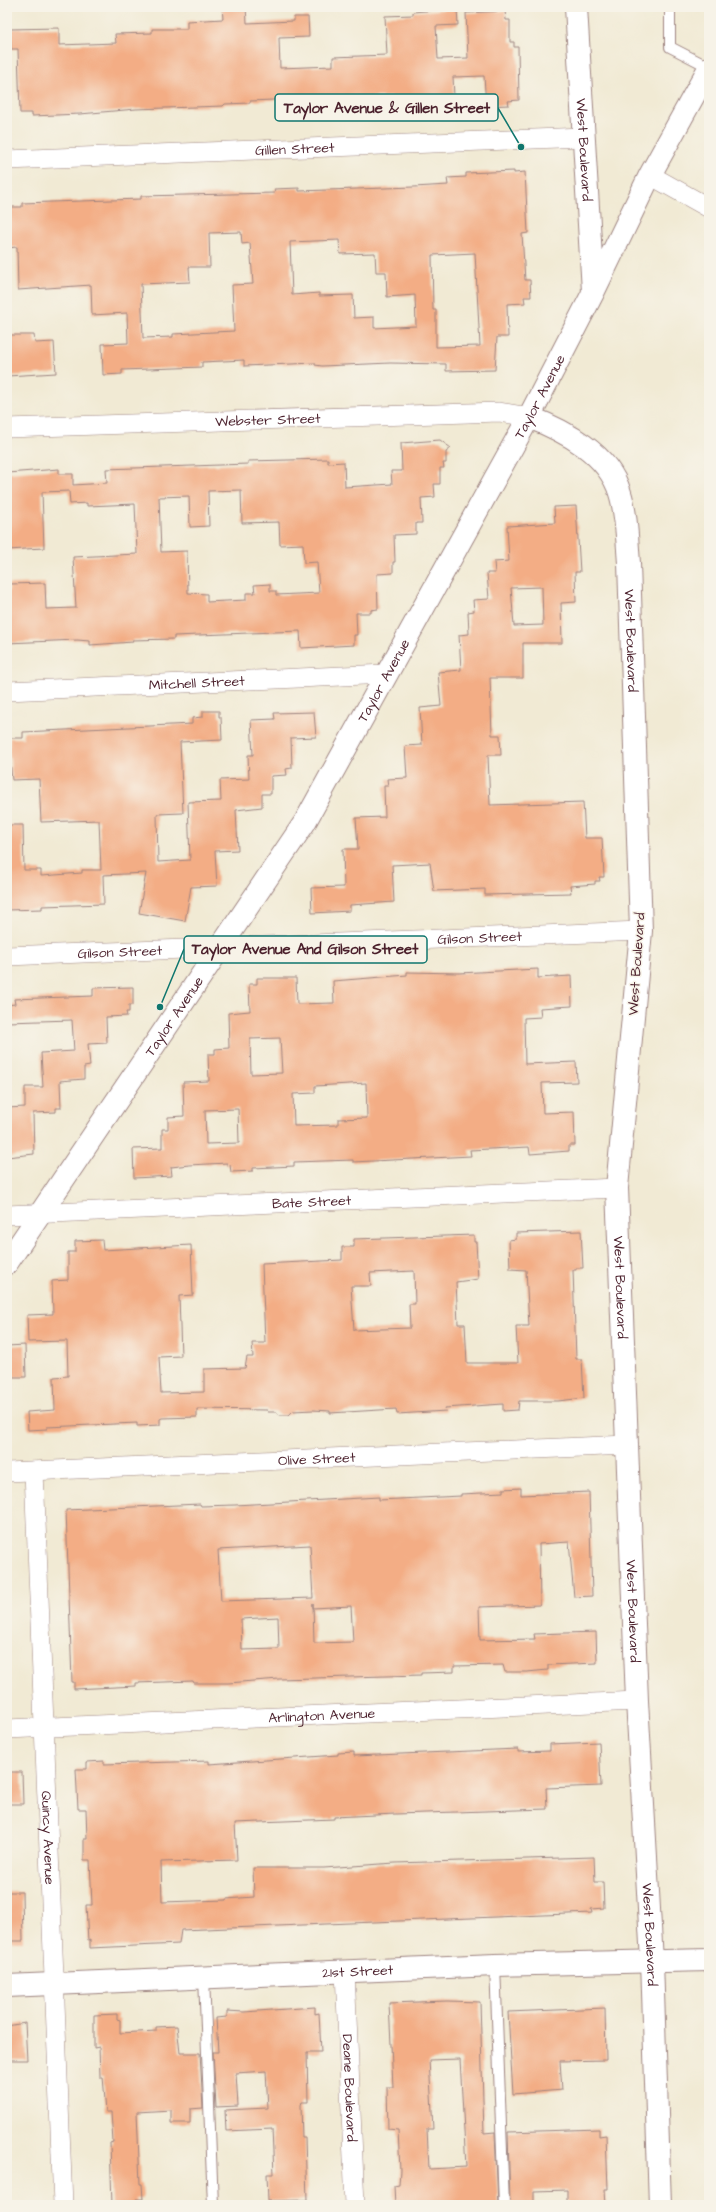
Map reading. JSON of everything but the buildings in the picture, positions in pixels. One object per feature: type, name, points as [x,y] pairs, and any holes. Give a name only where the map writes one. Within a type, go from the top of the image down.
[{"type":"street","name":"West Boulevard","points":[[576,7],[593,293]]},
{"type":"street","name":"Taylor Avenue","points":[[7,1263],[305,822],[529,417],[593,293],[650,175],[709,67]]},
{"type":"street","name":"Gillen Street","points":[[7,160],[583,137]]},
{"type":"street","points":[[650,175],[709,208]]},
{"type":"street","name":"Webster Street","points":[[7,428],[499,412],[529,417]]},
{"type":"street","name":"West Boulevard","points":[[529,417],[569,435],[597,456],[608,468],[616,481],[624,507],[628,563],[641,931],[617,1188],[637,1701],[652,1962],[660,2205]]},
{"type":"street","name":"Mitchell Street","points":[[7,691],[386,674]]},
{"type":"street","name":"Gilson Street","points":[[7,956],[641,931]]},
{"type":"street","name":"Bate Street","points":[[7,1215],[617,1188]]},
{"type":"street","name":"Olive Street","points":[[7,1472],[627,1445]]},
{"type":"street","name":"Quincy Avenue","points":[[34,1471],[63,2205]]},
{"type":"street","name":"Arlington Avenue","points":[[7,1729],[637,1701]]},
{"type":"street","name":"21st Street","points":[[7,1986],[495,1965],[709,1960]]},
{"type":"street","name":"Deane Boulevard","points":[[345,1971],[355,2205]]},
{"type":"lane","points":[[670,7],[670,46],[709,67]]},
{"type":"lane","points":[[495,1965],[504,2205]]},
{"type":"lane","points":[[204,1977],[214,2205]]},
{"type":"place","name":"Taylor Avenue & Gillen Street","points":[[521,147]]},
{"type":"place","name":"Taylor Avenue And Gilson Street","points":[[160,1007]]}]
